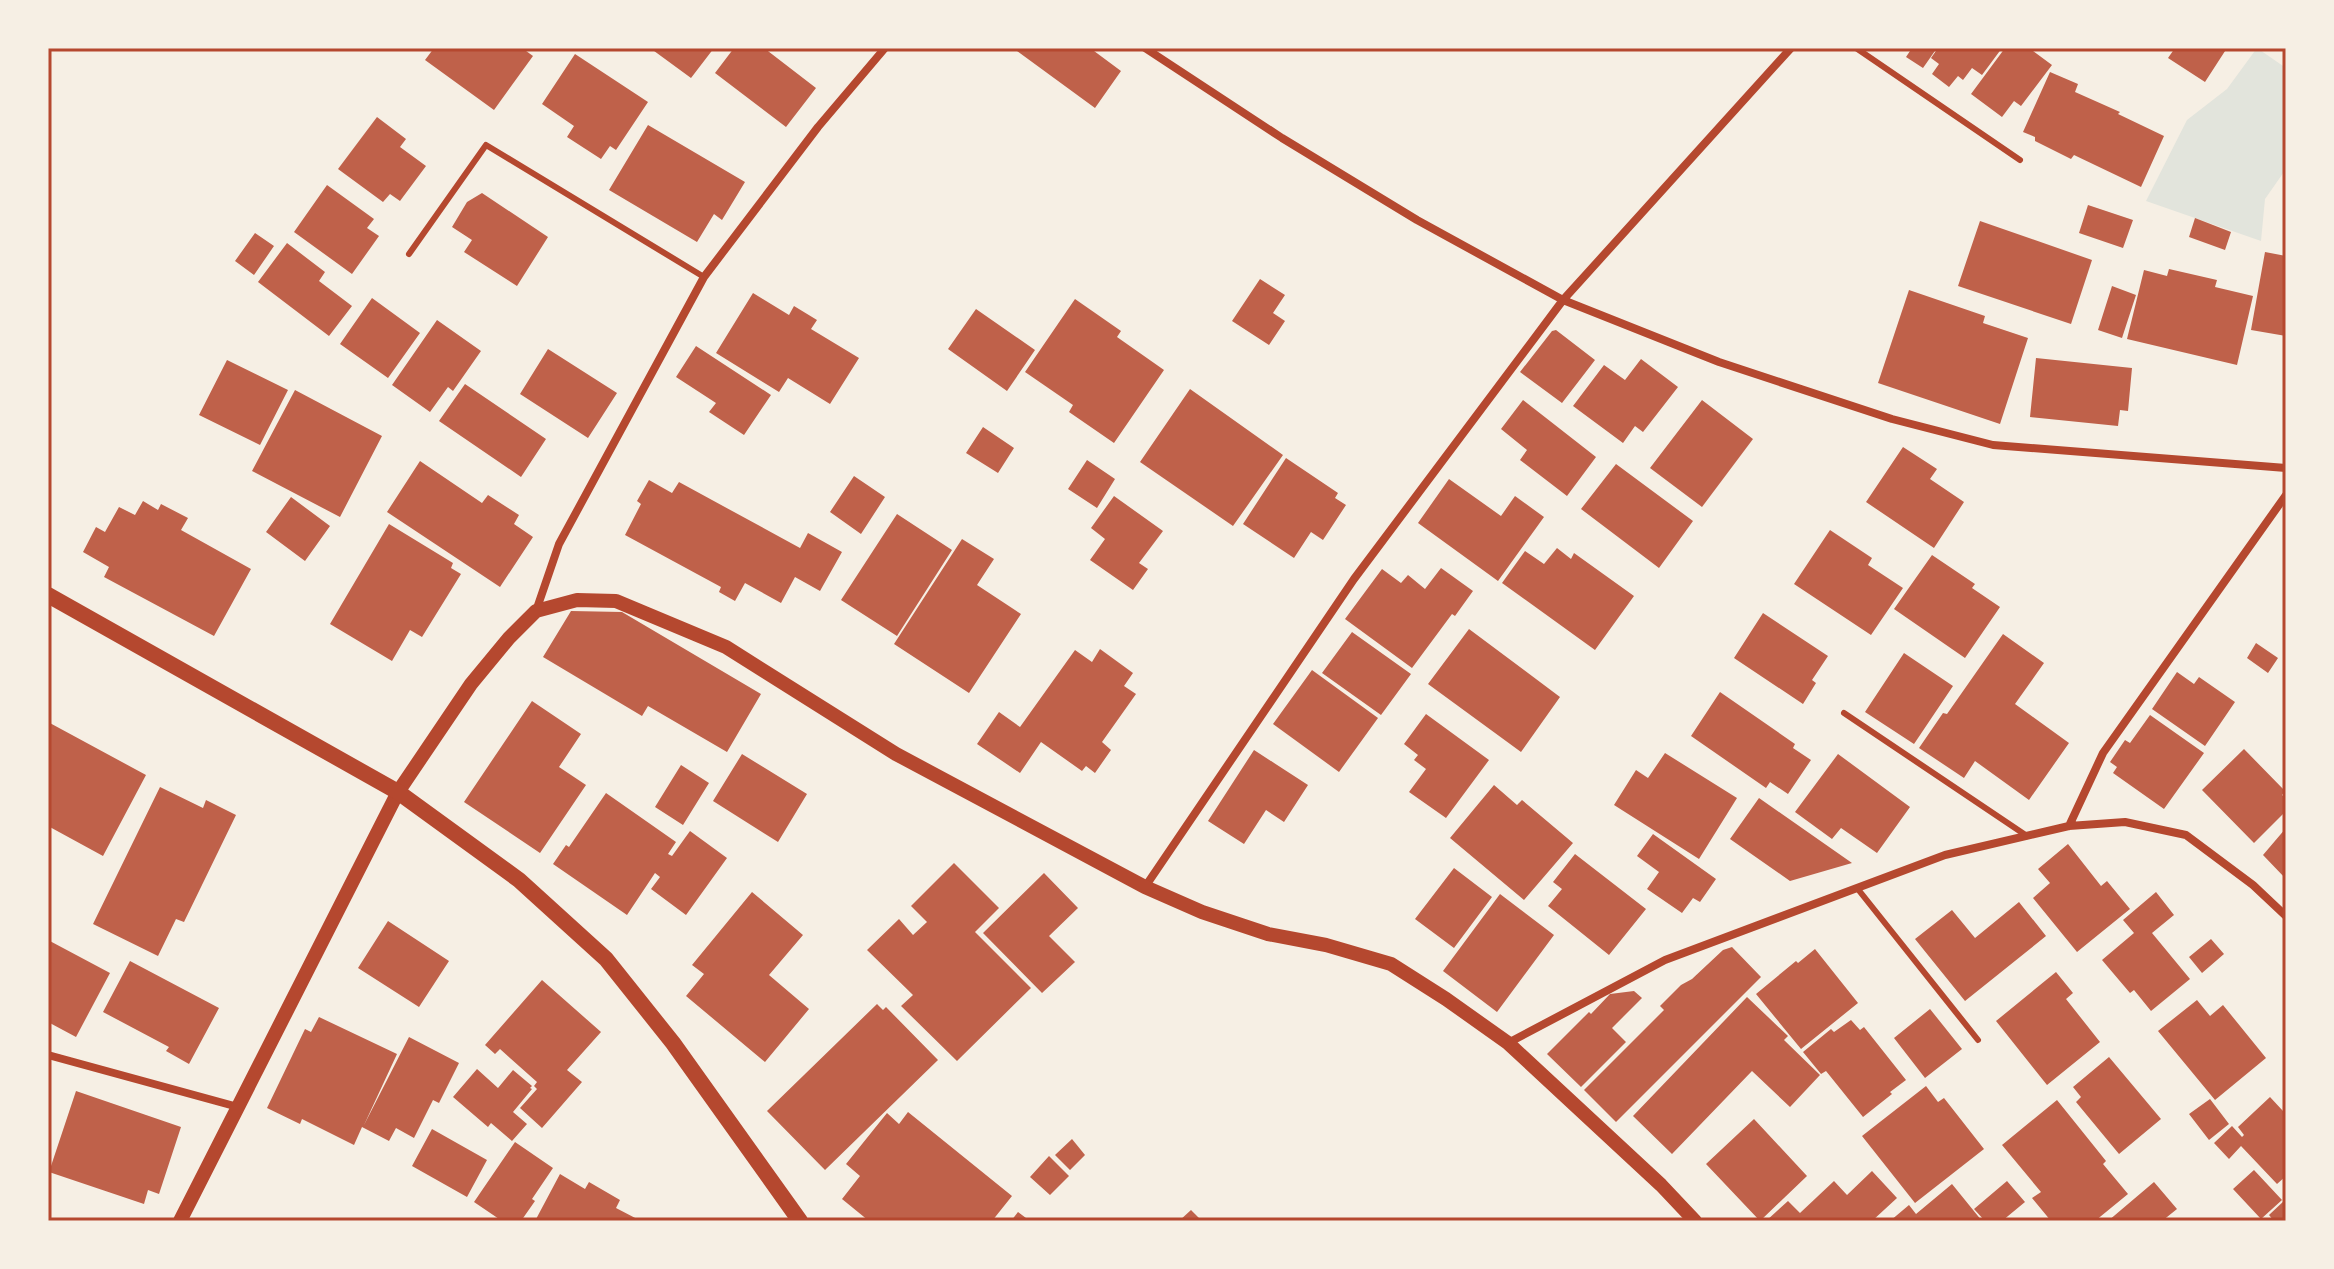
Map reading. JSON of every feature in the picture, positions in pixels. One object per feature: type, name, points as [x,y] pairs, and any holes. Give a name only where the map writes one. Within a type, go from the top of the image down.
[{"type":"main road","points":[[48,595],[398,792],[519,880],[606,959],[673,1043],[800,1221]]},
{"type":"street","points":[[180,1221],[398,792],[471,684],[536,611],[559,544],[704,277],[818,127],[885,48]]},
{"type":"street","points":[[1145,48],[1309,155],[1417,220],[1563,300],[1719,362],[1892,419],[1993,445],[2286,468]]},
{"type":"street","points":[[1145,887],[1354,579],[1563,300],[1791,48]]},
{"type":"street","points":[[2069,826],[2103,753],[2286,495]]},
{"type":"street","points":[[536,611],[577,600],[616,601],[726,647],[896,754],[1145,887],[1202,912],[1268,934],[1326,945],[1391,964],[1508,1043],[1661,1185],[1695,1221]]},
{"type":"street","points":[[1508,1043],[1665,960],[1945,855],[2069,826],[2125,822],[2186,835],[2253,885],[2286,916]]},
{"type":"street","points":[[48,1055],[239,1108]]},
{"type":"lane","points":[[1856,48],[2020,160]]},
{"type":"lane","points":[[409,254],[486,145],[704,277]]},
{"type":"lane","points":[[1844,713],[2027,836]]},
{"type":"lane","points":[[1857,888],[1978,1040]]},
{"type":"shaded area","points":[[2257,48],[2286,68],[2286,169],[2265,199],[2261,241],[2146,201],[2187,120],[2227,89]]},
{"type":"building","points":[[434,48],[522,48],[533,56],[494,110],[425,60]]},
{"type":"building","points":[[650,48],[714,48],[691,78]]},
{"type":"building","points":[[734,48],[764,48],[816,88],[786,127],[715,73]]},
{"type":"building","points":[[1013,48],[1090,48],[1121,71],[1095,108]]},
{"type":"building","points":[[1907,48],[1937,48],[1923,68],[1906,57],[1910,51]]},
{"type":"building","points":[[1938,48],[2002,48],[1982,75],[1972,68],[1963,80],[1958,76],[1949,87],[1932,74],[1939,64],[1931,58]]},
{"type":"building","points":[[2005,48],[2029,48],[2052,65],[2021,106],[2014,101],[2002,117],[1971,94]]},
{"type":"building","points":[[2175,48],[2227,48],[2205,82],[2168,58]]},
{"type":"building","points":[[575,54],[648,102],[616,150],[610,146],[601,159],[567,137],[574,126],[542,104]]},
{"type":"building","points":[[2050,72],[2078,84],[2075,92],[2164,136],[2141,187],[2074,155],[2071,159],[2023,132]]},
{"type":"building","points":[[377,117],[406,139],[400,147],[426,166],[400,201],[390,194],[383,202],[338,169]]},
{"type":"building","points":[[648,125],[745,182],[722,220],[714,214],[697,242],[609,190]]},
{"type":"building","points":[[327,185],[374,219],[367,228],[379,236],[352,274],[294,232]]},
{"type":"building","points":[[482,193],[548,237],[517,286],[464,252],[472,240],[452,227],[467,202]]},
{"type":"building","points":[[2088,205],[2133,220],[2123,248],[2079,233]]},
{"type":"building","points":[[2195,218],[2231,232],[2225,250],[2189,237]]},
{"type":"building","points":[[1980,221],[2092,260],[2071,324],[1958,286]]},
{"type":"building","points":[[255,233],[274,246],[254,275],[235,261]]},
{"type":"building","points":[[287,243],[325,272],[319,281],[352,306],[329,336],[258,282]]},
{"type":"building","points":[[2265,252],[2286,256],[2286,336],[2251,330]]},
{"type":"building","points":[[2169,269],[2217,280],[2215,287],[2253,296],[2237,365],[2127,339],[2144,270],[2167,276]]},
{"type":"building","points":[[1260,279],[1285,295],[1273,313],[1285,321],[1269,345],[1232,321]]},
{"type":"building","points":[[2112,286],[2136,295],[2122,338],[2098,330]]},
{"type":"building","points":[[1909,290],[1985,316],[1983,323],[2028,338],[2000,424],[1878,383]]},
{"type":"building","points":[[753,293],[789,315],[794,306],[817,320],[811,329],[859,358],[830,404],[788,378],[779,392],[716,353]]},
{"type":"building","points":[[372,298],[420,333],[388,378],[340,344]]},
{"type":"building","points":[[1075,299],[1121,331],[1117,337],[1164,370],[1114,443],[1069,412],[1073,405],[1025,372]]},
{"type":"building","points":[[976,309],[1035,350],[1007,391],[948,349]]},
{"type":"building","points":[[437,320],[481,351],[453,391],[448,387],[430,412],[392,385]]},
{"type":"building","points":[[1556,330],[1595,360],[1562,403],[1520,372]]},
{"type":"building","points":[[696,346],[771,395],[744,435],[709,412],[716,403],[676,377]]},
{"type":"building","points":[[548,349],[617,393],[588,438],[520,394]]},
{"type":"building","points":[[2036,358],[2132,368],[2128,411],[2120,410],[2118,426],[2030,417]]},
{"type":"building","points":[[1641,359],[1678,387],[1643,432],[1635,426],[1623,443],[1573,406],[1604,365],[1625,380]]},
{"type":"building","points":[[227,360],[288,390],[260,445],[199,415]]},
{"type":"building","points":[[465,384],[546,439],[521,477],[439,421]]},
{"type":"building","points":[[1190,389],[1283,455],[1233,526],[1140,462]]},
{"type":"building","points":[[295,390],[382,436],[340,517],[252,471]]},
{"type":"building","points":[[1523,400],[1596,457],[1567,496],[1520,460],[1527,450],[1501,429]]},
{"type":"building","points":[[1702,400],[1753,439],[1702,507],[1650,468]]},
{"type":"building","points":[[983,427],[1014,448],[998,473],[966,453]]},
{"type":"building","points":[[1903,447],[1937,469],[1930,479],[1964,502],[1934,548],[1866,502]]},
{"type":"building","points":[[1286,458],[1338,493],[1335,498],[1346,505],[1323,540],[1311,532],[1294,558],[1243,524]]},
{"type":"building","points":[[1087,460],[1115,479],[1097,508],[1068,489]]},
{"type":"building","points":[[420,461],[482,503],[488,495],[519,515],[514,524],[533,537],[500,587],[387,512]]},
{"type":"building","points":[[1616,464],[1693,521],[1659,568],[1581,509]]},
{"type":"building","points":[[854,476],[885,497],[861,534],[830,512]]},
{"type":"building","points":[[1449,479],[1501,516],[1515,496],[1544,517],[1498,581],[1418,523]]},
{"type":"building","points":[[649,480],[672,493],[679,482],[800,548],[808,533],[842,552],[820,591],[795,577],[781,603],[745,583],[735,601],[719,592],[721,587],[625,535],[641,504],[637,501]]},
{"type":"building","points":[[1114,496],[1163,531],[1139,563],[1148,569],[1133,590],[1090,560],[1105,539],[1091,528]]},
{"type":"building","points":[[291,497],[330,526],[305,561],[266,532]]},
{"type":"building","points":[[143,501],[158,510],[161,504],[188,518],[181,530],[251,569],[214,636],[104,577],[109,567],[83,552],[96,527],[105,532],[119,507],[135,515]]},
{"type":"building","points":[[897,514],[952,550],[897,636],[841,600]]},
{"type":"building","points":[[389,524],[453,563],[451,568],[461,574],[422,637],[410,630],[392,661],[330,624]]},
{"type":"building","points":[[1830,530],[1872,558],[1868,565],[1903,588],[1871,635],[1794,584]]},
{"type":"building","points":[[962,539],[994,559],[977,585],[1021,614],[969,693],[894,644]]},
{"type":"building","points":[[1557,548],[1571,559],[1574,553],[1634,596],[1595,650],[1502,583],[1525,551],[1544,564]]},
{"type":"building","points":[[1932,555],[1975,584],[1972,588],[2000,607],[1965,658],[1894,609]]},
{"type":"building","points":[[1441,568],[1473,591],[1412,668],[1345,619],[1382,569],[1401,583],[1408,575],[1425,589]]},
{"type":"building","points":[[571,611],[622,612],[761,694],[727,752],[648,706],[642,716],[543,657]]},
{"type":"building","points":[[1763,613],[1828,656],[1812,680],[1816,683],[1803,704],[1734,658]]},
{"type":"building","points":[[1469,629],[1560,697],[1521,752],[1428,684]]},
{"type":"building","points":[[1352,632],[1411,674],[1381,715],[1322,673]]},
{"type":"building","points":[[2003,634],[2044,663],[2015,704],[2069,743],[2029,800],[1975,761],[1964,778],[1919,748]]},
{"type":"building","points":[[2256,643],[2278,658],[2268,673],[2247,658]]},
{"type":"building","points":[[1100,649],[1133,673],[1124,686],[1136,694],[1102,742],[1111,750],[1095,773],[1086,766],[1082,771],[1041,742],[1020,773],[977,744],[999,712],[1020,727],[1075,650],[1092,662]]},
{"type":"building","points":[[1904,653],[1953,686],[1914,744],[1865,712]]},
{"type":"building","points":[[1312,670],[1378,718],[1339,772],[1273,724]]},
{"type":"building","points":[[2177,672],[2194,684],[2199,677],[2235,702],[2205,746],[2152,709]]},
{"type":"building","points":[[1720,692],[1795,744],[1793,748],[1811,760],[1788,794],[1770,782],[1766,788],[1691,736]]},
{"type":"building","points":[[532,701],[581,734],[559,767],[586,785],[540,853],[464,802]]},
{"type":"building","points":[[1426,714],[1489,760],[1446,818],[1409,792],[1426,769],[1414,760],[1418,755],[1404,744]]},
{"type":"building","points":[[2150,715],[2204,753],[2164,809],[2113,773],[2117,767],[2110,762],[2125,740],[2130,743]]},
{"type":"building","points":[[48,722],[146,775],[103,856],[48,826]]},
{"type":"building","points":[[2244,749],[2285,791],[2282,795],[2286,799],[2286,811],[2254,843],[2202,790]]},
{"type":"building","points":[[1254,750],[1308,785],[1284,822],[1266,810],[1244,844],[1208,821]]},
{"type":"building","points":[[1665,753],[1737,798],[1699,859],[1614,805],[1636,770],[1648,778]]},
{"type":"building","points":[[742,754],[807,794],[778,842],[713,801]]},
{"type":"building","points":[[1838,754],[1910,807],[1877,853],[1841,828],[1832,839],[1795,812]]},
{"type":"building","points":[[681,765],[709,783],[683,825],[655,807]]},
{"type":"building","points":[[1494,785],[1517,805],[1522,800],[1573,843],[1524,900],[1450,838]]},
{"type":"building","points":[[160,787],[203,808],[206,800],[236,815],[184,922],[176,919],[158,956],[93,924]]},
{"type":"building","points":[[606,793],[676,842],[668,854],[672,856],[690,831],[727,858],[686,915],[651,889],[660,877],[655,873],[627,915],[553,864],[566,845],[569,847]]},
{"type":"building","points":[[1759,798],[1852,863],[1790,881],[1730,839]]},
{"type":"building","points":[[2286,828],[2286,879],[2263,855]]},
{"type":"building","points":[[1653,834],[1716,879],[1700,902],[1693,898],[1682,913],[1647,889],[1659,872],[1637,856]]},
{"type":"building","points":[[2068,844],[2101,886],[2107,881],[2130,909],[2077,952],[2033,898],[2050,883],[2038,869]]},
{"type":"building","points":[[1575,854],[1646,909],[1609,955],[1548,906],[1562,889],[1553,882]]},
{"type":"building","points":[[954,863],[999,908],[975,932],[1031,988],[957,1061],[901,1006],[913,995],[867,950],[899,919],[913,935],[927,922],[911,906]]},
{"type":"building","points":[[1454,868],[1492,897],[1454,948],[1415,919]]},
{"type":"building","points":[[1044,873],[1078,908],[1049,936],[1075,962],[1042,993],[983,933]]},
{"type":"building","points":[[752,892],[803,935],[769,975],[809,1009],[765,1062],[686,996],[704,974],[692,965]]},
{"type":"building","points":[[2156,892],[2174,915],[2152,933],[2190,979],[2151,1011],[2134,990],[2130,993],[2102,960],[2134,933],[2123,920]]},
{"type":"building","points":[[1500,894],[1554,935],[1497,1012],[1443,971]]},
{"type":"building","points":[[2019,902],[2046,936],[1965,1001],[1915,939],[1952,910],[1975,938]]},
{"type":"building","points":[[388,921],[449,961],[419,1007],[358,968]]},
{"type":"building","points":[[2211,939],[2224,954],[2202,973],[2189,957]]},
{"type":"building","points":[[48,940],[110,973],[76,1037],[48,1022]]},
{"type":"building","points":[[1732,947],[1761,977],[1616,1122],[1584,1090],[1664,1010],[1660,1006],[1681,985],[1692,979],[1723,950]]},
{"type":"building","points":[[1815,949],[1858,1003],[1801,1049],[1756,994]]},
{"type":"building","points":[[130,961],[219,1008],[189,1064],[166,1051],[169,1047],[103,1012]]},
{"type":"building","points":[[2056,972],[2073,993],[2066,999],[2100,1042],[2047,1085],[1996,1021]]},
{"type":"building","points":[[542,980],[601,1032],[567,1070],[582,1082],[542,1128],[520,1108],[537,1089],[534,1086],[537,1082],[500,1049],[495,1054],[485,1045]]},
{"type":"building","points":[[1634,991],[1642,998],[1612,1028],[1626,1042],[1581,1087],[1547,1054],[1610,994]]},
{"type":"building","points":[[1747,997],[1788,1036],[1784,1040],[1820,1075],[1790,1107],[1752,1071],[1672,1154],[1633,1116]]},
{"type":"building","points":[[2197,1000],[2210,1016],[2223,1005],[2266,1058],[2215,1100],[2158,1031]]},
{"type":"building","points":[[877,1004],[883,1010],[886,1007],[938,1060],[825,1170],[767,1111]]},
{"type":"building","points":[[1930,1009],[1962,1049],[1925,1078],[1894,1038]]},
{"type":"building","points":[[319,1017],[397,1054],[364,1125],[409,1037],[459,1063],[439,1103],[433,1100],[414,1138],[396,1128],[389,1141],[362,1127],[354,1145],[302,1119],[300,1124],[267,1108],[305,1029],[311,1032]]},
{"type":"building","points":[[1851,1020],[1860,1030],[1864,1027],[1906,1080],[1863,1117],[1826,1071],[1821,1074],[1803,1052],[1831,1029],[1834,1032]]},
{"type":"building","points":[[2109,1057],[2161,1119],[2119,1154],[2076,1102],[2081,1097],[2073,1087]]},
{"type":"building","points":[[477,1069],[498,1088],[513,1070],[532,1086],[513,1112],[527,1124],[512,1141],[491,1123],[488,1127],[453,1097]]},
{"type":"building","points":[[1926,1086],[1938,1102],[1944,1098],[1984,1149],[1915,1203],[1862,1136]]},
{"type":"building","points":[[76,1091],[181,1127],[159,1194],[148,1190],[144,1204],[49,1172]]},
{"type":"building","points":[[2270,1097],[2283,1111],[2286,1109],[2286,1176],[2277,1184],[2241,1146],[2229,1159],[2214,1143],[2232,1126],[2242,1137],[2244,1135],[2238,1127]]},
{"type":"building","points":[[2210,1099],[2229,1124],[2209,1140],[2189,1114]]},
{"type":"building","points":[[2057,1100],[2128,1194],[2095,1221],[2051,1221],[2032,1198],[2041,1192],[2002,1145]]},
{"type":"building","points":[[908,1112],[1012,1196],[992,1221],[869,1221],[842,1199],[860,1176],[846,1164],[887,1113],[899,1124]]},
{"type":"building","points":[[1754,1119],[1807,1176],[1760,1221],[1706,1164]]},
{"type":"building","points":[[432,1129],[487,1160],[467,1197],[412,1166]]},
{"type":"building","points":[[1072,1139],[1085,1155],[1070,1170],[1055,1155]]},
{"type":"building","points":[[515,1142],[553,1168],[521,1221],[502,1221],[474,1202]]},
{"type":"building","points":[[1049,1156],[1069,1176],[1050,1195],[1030,1177]]},
{"type":"building","points":[[2254,1170],[2282,1200],[2261,1219],[2233,1189]]},
{"type":"building","points":[[1872,1171],[1897,1198],[1872,1221],[1766,1221],[1788,1201],[1800,1213],[1834,1181],[1847,1195]]},
{"type":"building","points":[[560,1174],[585,1189],[589,1182],[620,1200],[616,1208],[641,1221],[535,1221]]},
{"type":"building","points":[[2007,1181],[2025,1202],[2002,1221],[1985,1221],[1974,1209]]},
{"type":"building","points":[[2154,1182],[2177,1209],[2162,1221],[2108,1221]]},
{"type":"building","points":[[1952,1184],[1982,1221],[1890,1221],[1909,1205],[1916,1214]]},
{"type":"building","points":[[2286,1199],[2286,1221],[2274,1221],[2269,1215]]},
{"type":"building","points":[[1191,1210],[1202,1221],[1179,1221]]},
{"type":"building","points":[[1018,1212],[1030,1221],[1011,1221]]}]
